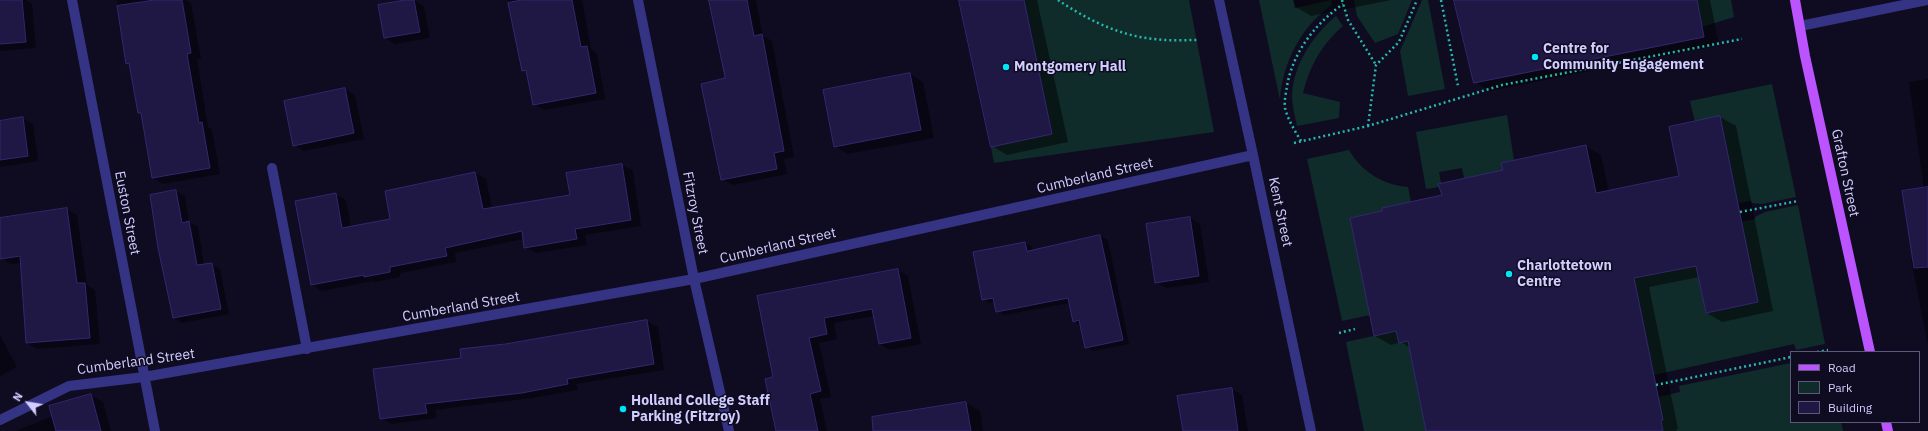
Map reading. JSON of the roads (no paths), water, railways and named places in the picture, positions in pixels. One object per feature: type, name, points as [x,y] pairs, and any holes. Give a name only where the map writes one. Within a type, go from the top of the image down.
[{"type":"main road","name":"Grafton Street","points":[[1795,0],[1805,56],[1870,351]]},
{"type":"street","name":"Euston Street","points":[[72,0],[155,431]]},
{"type":"street","name":"Fitzroy Street","points":[[638,0],[694,279],[729,431]]},
{"type":"street","name":"Kent Street","points":[[1218,0],[1253,155],[1311,431]]},
{"type":"street","points":[[1800,26],[1928,0]]},
{"type":"street","name":"Cumberland Street","points":[[0,420],[69,386],[144,378],[694,279],[1253,155]]},
{"type":"street","points":[[272,168],[306,349]]},
{"type":"place","name":"Centre for Community Engagement","points":[[1535,57]]},
{"type":"place","name":"Montgomery Hall","points":[[1006,67]]},
{"type":"place","name":"Charlottetown Centre","points":[[1509,274]]},
{"type":"place","name":"Holland College Staff Parking (Fitzroy)","points":[[623,409]]}]
